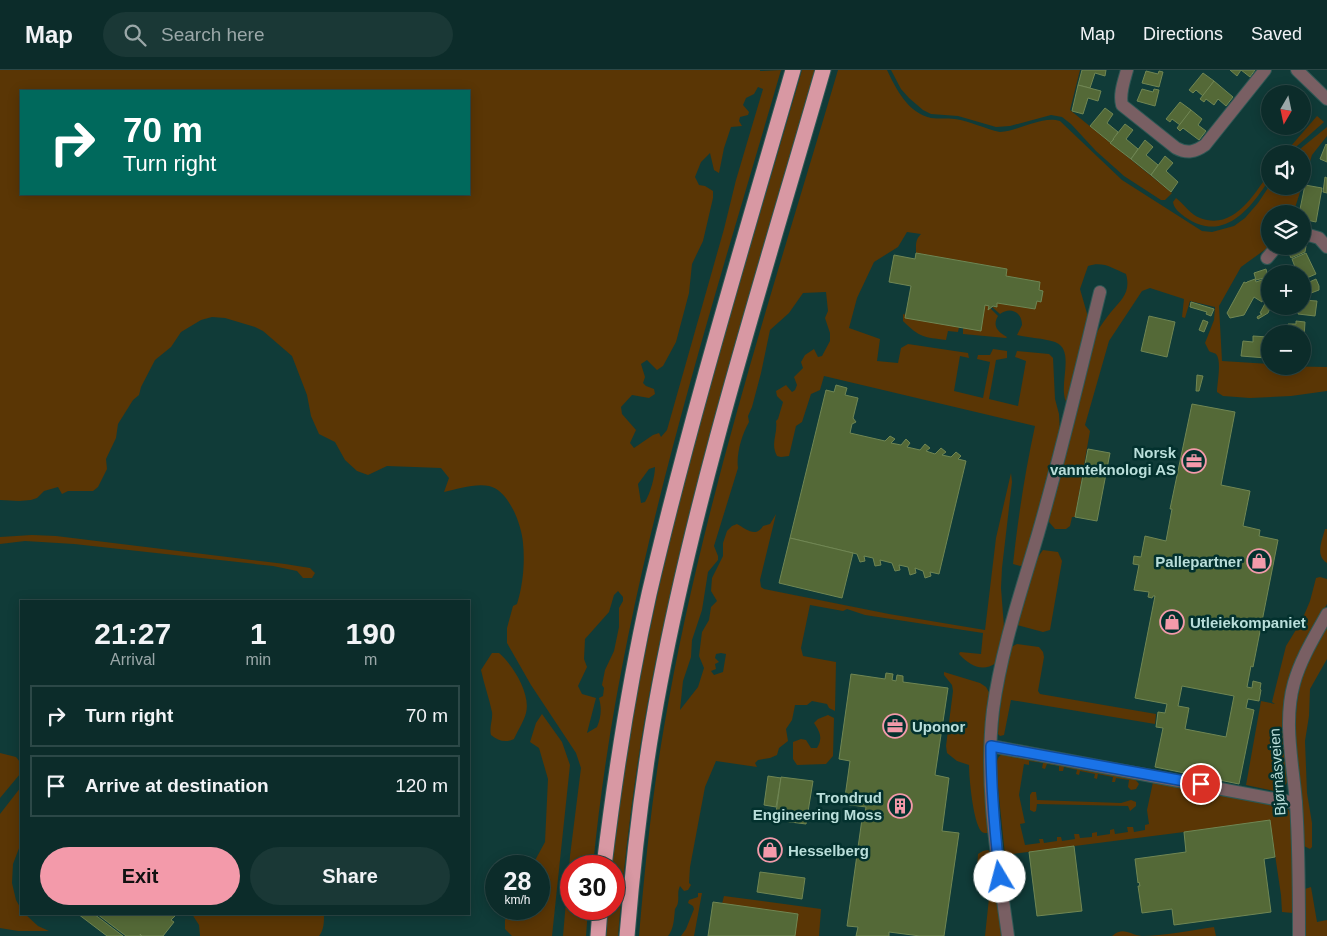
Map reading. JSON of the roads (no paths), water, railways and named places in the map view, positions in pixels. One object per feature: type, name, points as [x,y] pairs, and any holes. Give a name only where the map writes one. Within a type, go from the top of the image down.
[{"type":"highway","points":[[606,855],[624,721],[649,596],[683,458],[793,70]]},
{"type":"highway","points":[[627,936],[633,863],[644,778],[660,683],[684,571],[722,421],[823,70]]},
{"type":"highway","points":[[598,936],[599,920]]},
{"type":"street","points":[[1127,70],[1122,91],[1122,105],[1176,148],[1188,152],[1194,151],[1205,144],[1265,70]]},
{"type":"street","points":[[1297,70],[1327,99]]},
{"type":"street","points":[[1311,236],[1319,238],[1327,247]]},
{"type":"street","points":[[1008,936],[995,838],[991,780],[993,710],[1008,635],[1069,421],[1100,292]]},
{"type":"street","name":"Bjørnåsveien","points":[[1299,936],[1299,856],[1290,746],[1290,705],[1294,682],[1305,655],[1327,614]]},
{"type":"street","points":[[991,746],[1296,802]]},
{"type":"place","name":"Norsk vannteknologi AS","points":[[1194,461]]},
{"type":"place","name":"Pallepartner","points":[[1259,561]]},
{"type":"place","name":"Utleiekompaniet","points":[[1172,622]]},
{"type":"place","name":"Uponor","points":[[895,726]]},
{"type":"place","name":"Trondrud Engineering Moss","points":[[900,806]]},
{"type":"place","name":"Hesselberg","points":[[770,850]]}]
